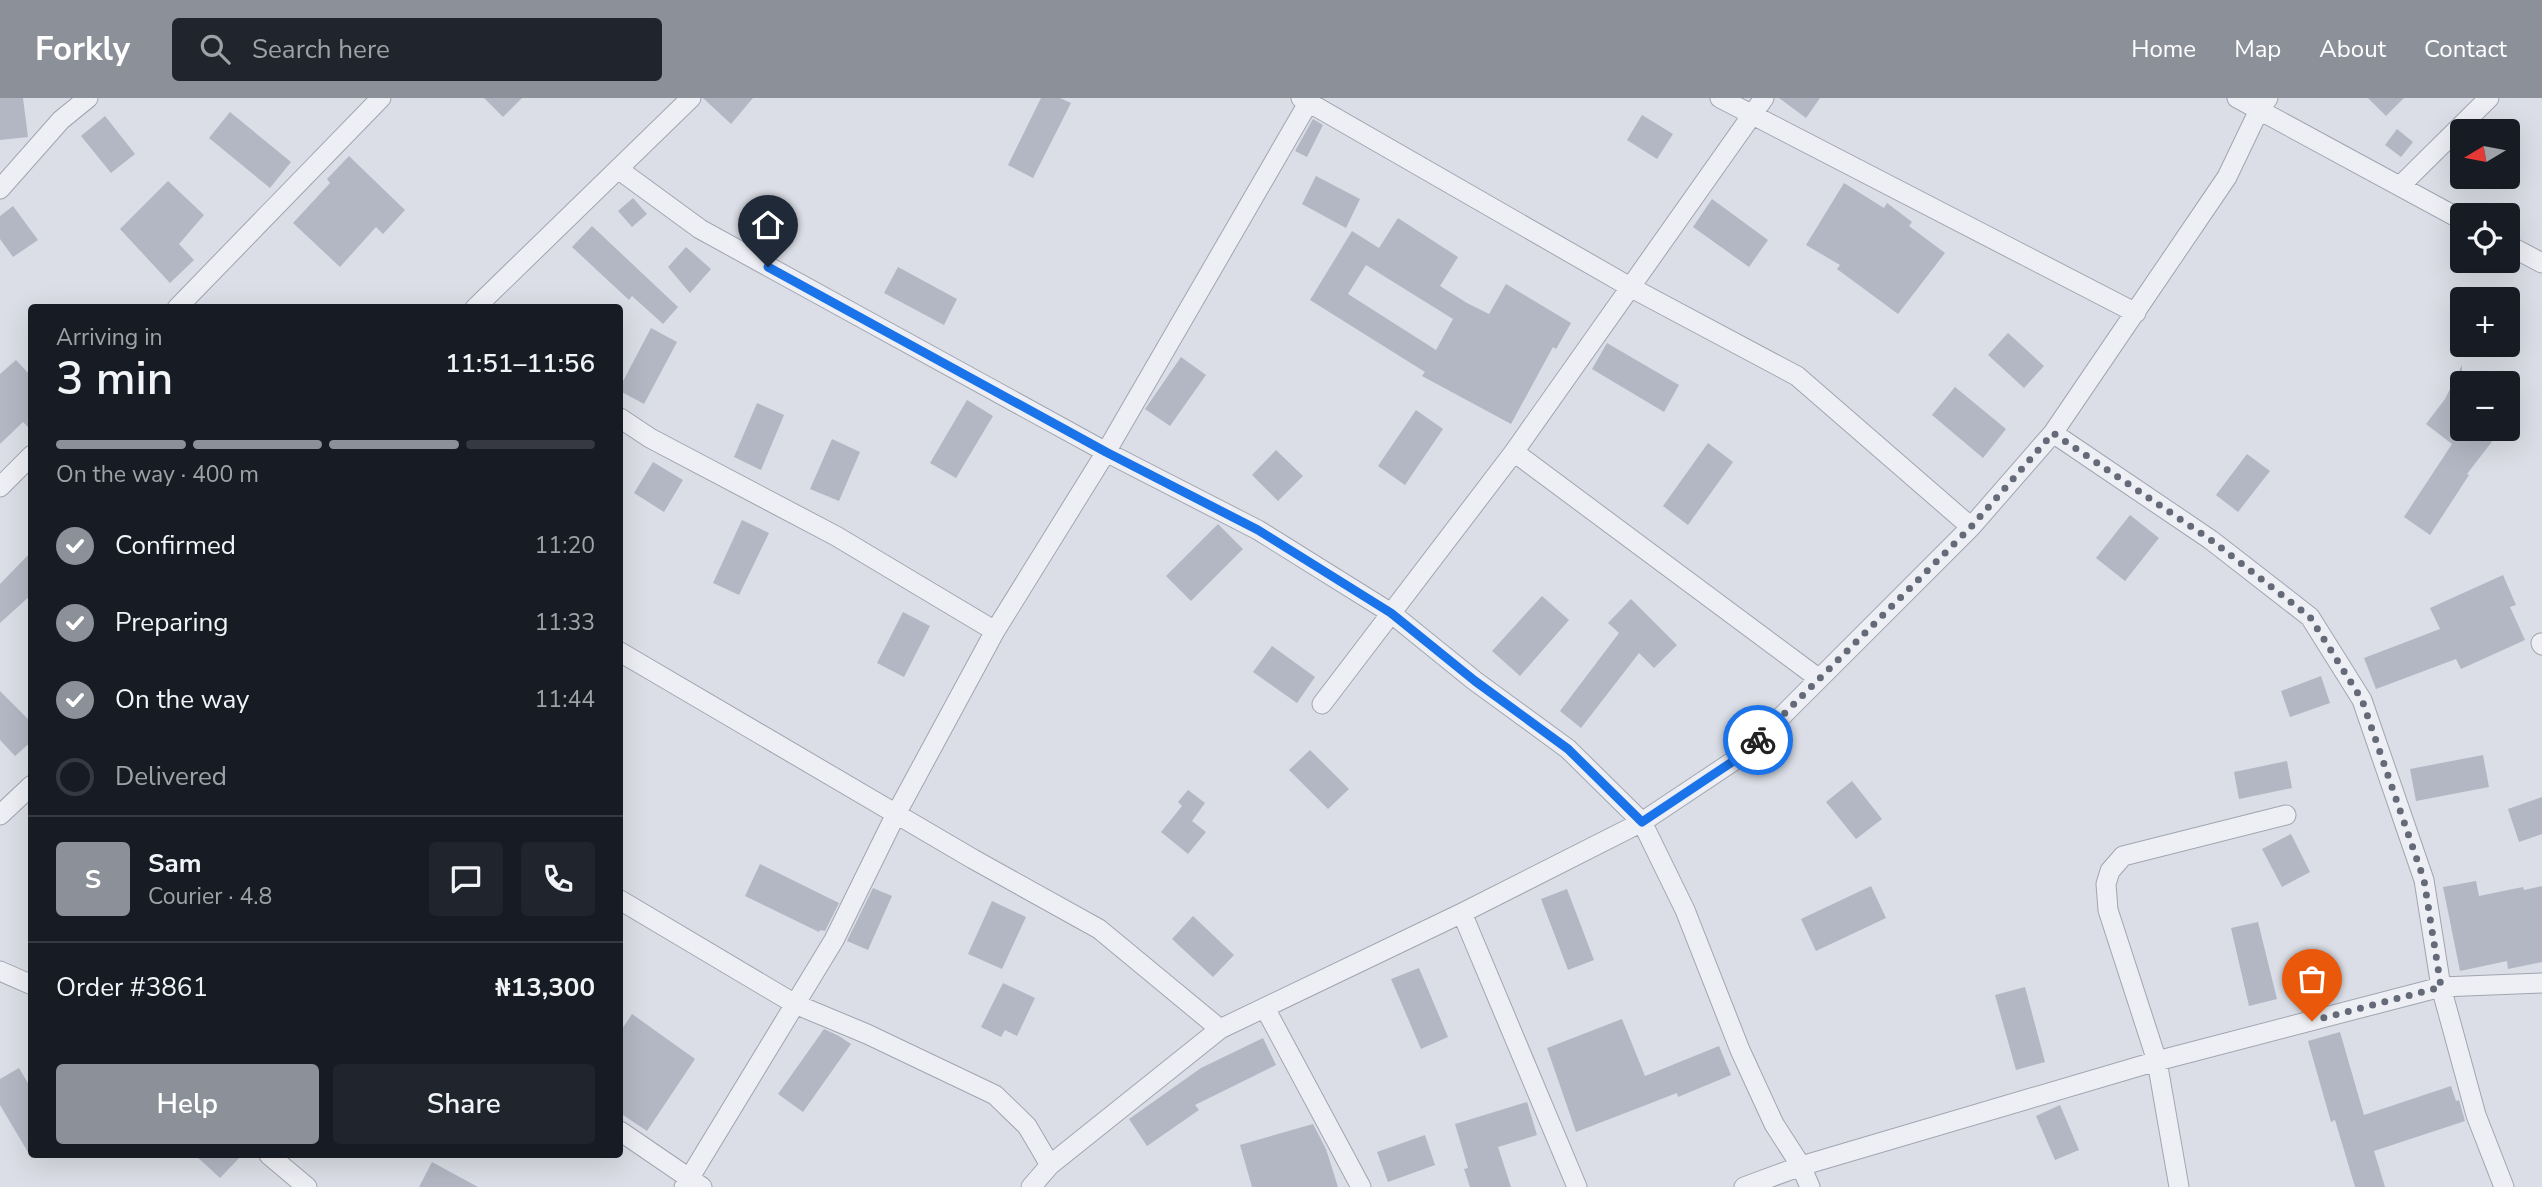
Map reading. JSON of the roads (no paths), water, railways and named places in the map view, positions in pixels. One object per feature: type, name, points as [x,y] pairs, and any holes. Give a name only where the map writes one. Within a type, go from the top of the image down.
[{"type":"street","points":[[0,189],[61,120],[88,98]]},
{"type":"street","points":[[181,304],[381,98]]},
{"type":"street","points":[[479,304],[691,98]]},
{"type":"street","points":[[1720,98],[2136,313]]},
{"type":"street","points":[[1322,704],[1514,452],[1764,98]]},
{"type":"street","points":[[2236,98],[2263,104],[2450,213]]},
{"type":"street","points":[[2400,186],[2489,98]]},
{"type":"street","points":[[623,1133],[692,1184],[834,940],[895,814],[995,631],[1106,452],[1307,100],[1630,287],[1797,376],[1971,527]]},
{"type":"street","points":[[1031,1187],[1051,1166],[1220,1028],[1462,913],[1642,822],[1744,754],[1971,527],[2053,433],[2227,177],[2263,104]]},
{"type":"street","points":[[618,169],[699,229],[1106,452],[1258,530],[1391,613],[1475,681],[1568,749],[1642,822],[1685,910],[1774,1124],[1801,1166],[1810,1187]]},
{"type":"street","points":[[2520,251],[2542,263]]},
{"type":"street","points":[[623,420],[649,438],[836,536],[995,631]]},
{"type":"street","points":[[2053,433],[2211,540],[2310,617],[2362,700],[2424,880],[2441,987],[2476,1115],[2504,1187]]},
{"type":"street","points":[[1514,452],[1818,678]]},
{"type":"street","points":[[0,487],[28,459]]},
{"type":"street","points":[[623,654],[895,814],[1099,929],[1220,1028]]},
{"type":"street","points":[[0,815],[28,789]]},
{"type":"street","points":[[2179,1187],[2157,1061],[2108,910],[2106,884],[2110,871],[2123,856],[2286,816]]},
{"type":"street","points":[[623,902],[795,1004],[867,1034],[995,1095],[1027,1126],[1051,1166]]},
{"type":"street","points":[[1462,913],[1577,1187]]},
{"type":"street","points":[[0,971],[28,983]]},
{"type":"street","points":[[1744,1187],[1801,1166],[2157,1061],[2441,987],[2542,983]]},
{"type":"street","points":[[1265,1008],[1361,1187]]},
{"type":"street","points":[[272,1158],[307,1187]]}]
